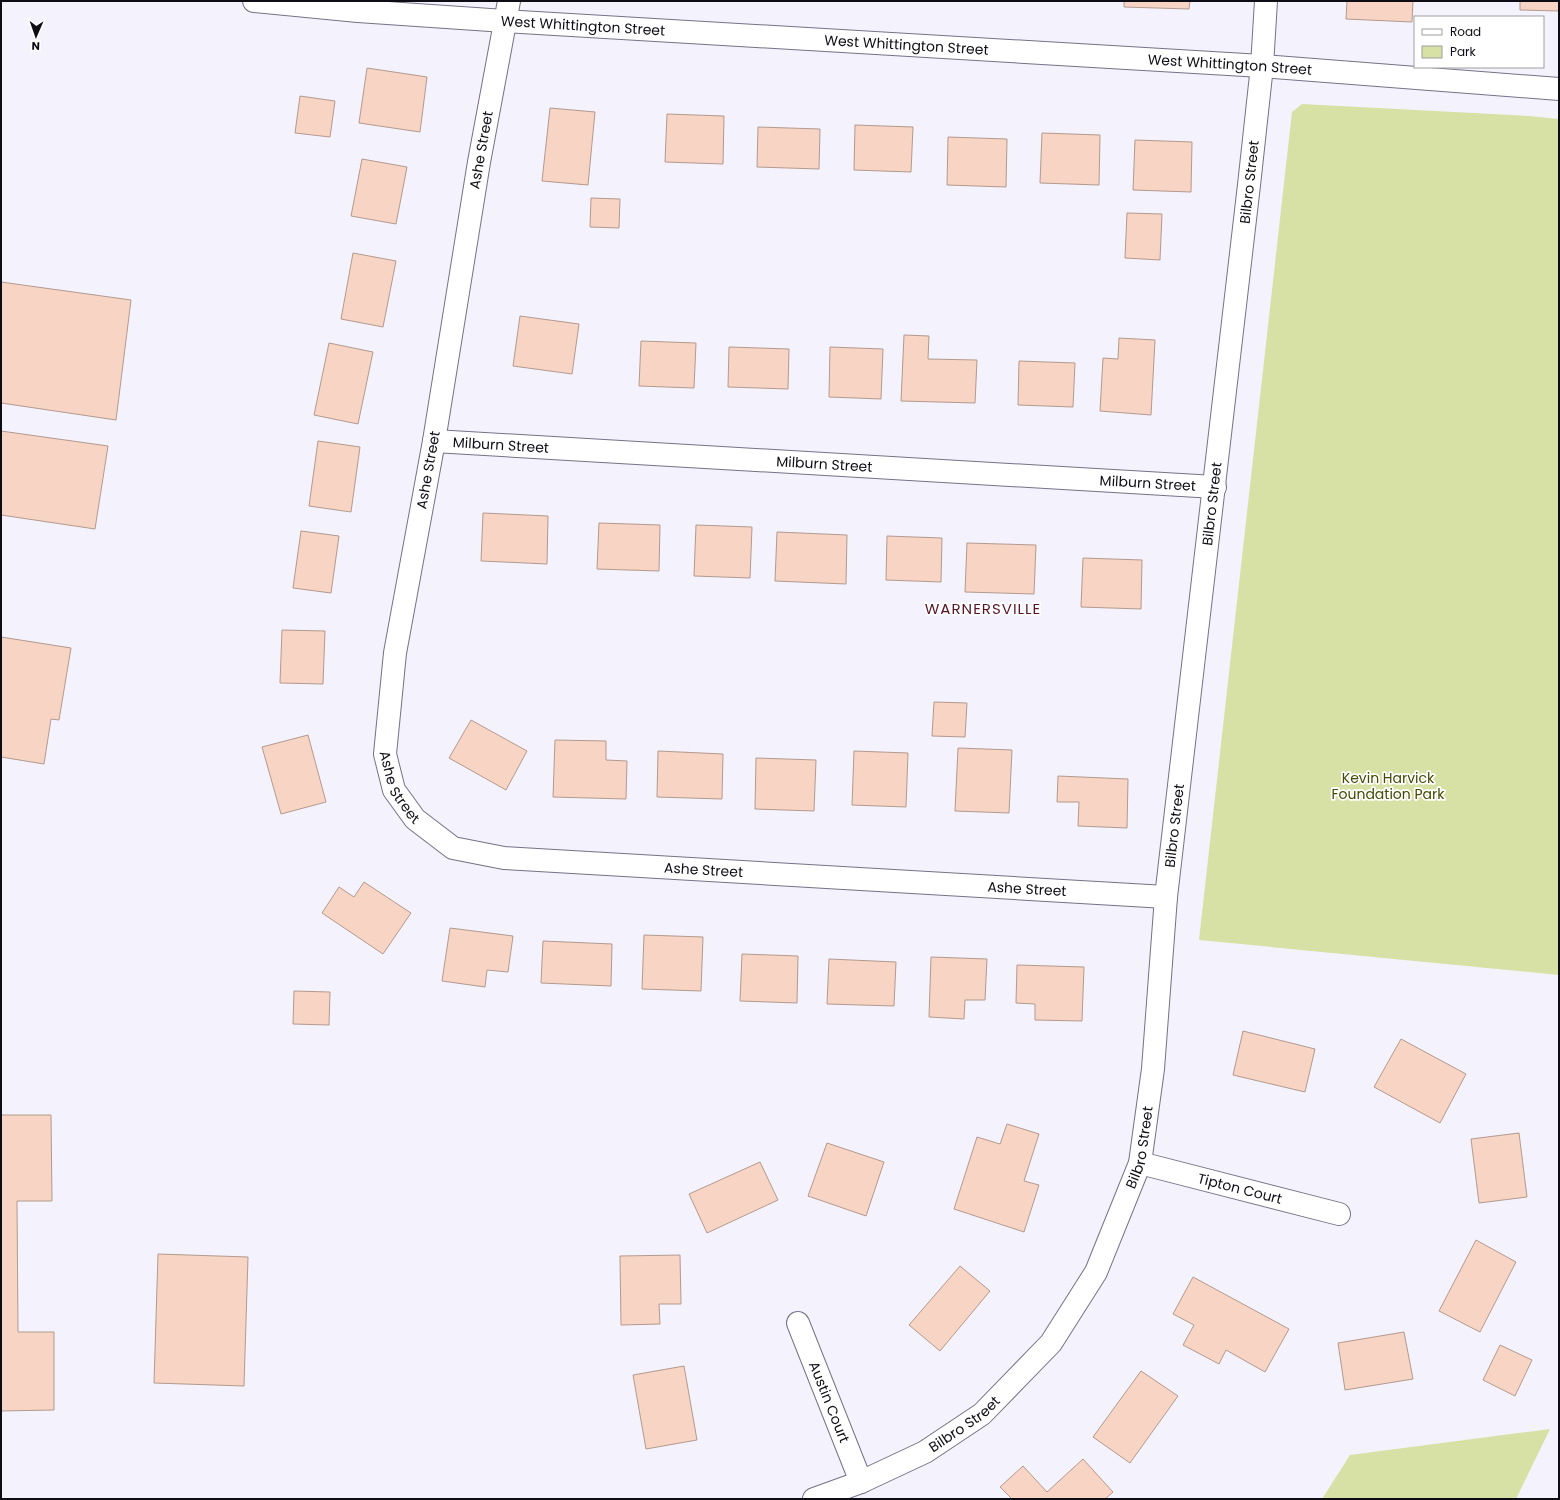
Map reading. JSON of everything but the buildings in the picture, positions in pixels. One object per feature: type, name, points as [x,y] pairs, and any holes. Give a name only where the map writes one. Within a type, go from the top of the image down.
[{"type":"street","name":"West Whittington Street","points":[[254,1],[358,11],[507,11],[1559,89]]},
{"type":"street","name":"Bilbro Street","points":[[814,1499],[861,1482],[925,1452],[982,1414],[1051,1343],[1096,1272],[1140,1162],[1153,1069],[1166,897],[1215,487],[1262,66],[1266,1]]},
{"type":"street","name":"Ashe Street","points":[[507,11],[479,162],[434,441],[394,653],[385,754],[394,790],[415,820],[453,848],[504,858],[1166,897]]},
{"type":"street","name":"Milburn Street","points":[[434,441],[1215,487]]},
{"type":"street","name":"Tipton Court","points":[[1140,1162],[1339,1214]]},
{"type":"street","name":"Austin Court","points":[[798,1323],[861,1482]]},
{"type":"green space","name":"Kevin Harvick Foundation Park","points":[[1302,104],[1529,116],[1559,119],[1559,975],[1199,940],[1292,112]]},
{"type":"green space","points":[[1550,1429],[1516,1499],[1322,1499],[1350,1455]]},
{"type":"district","name":"WARNERSVILLE","points":[[983,609]]}]
